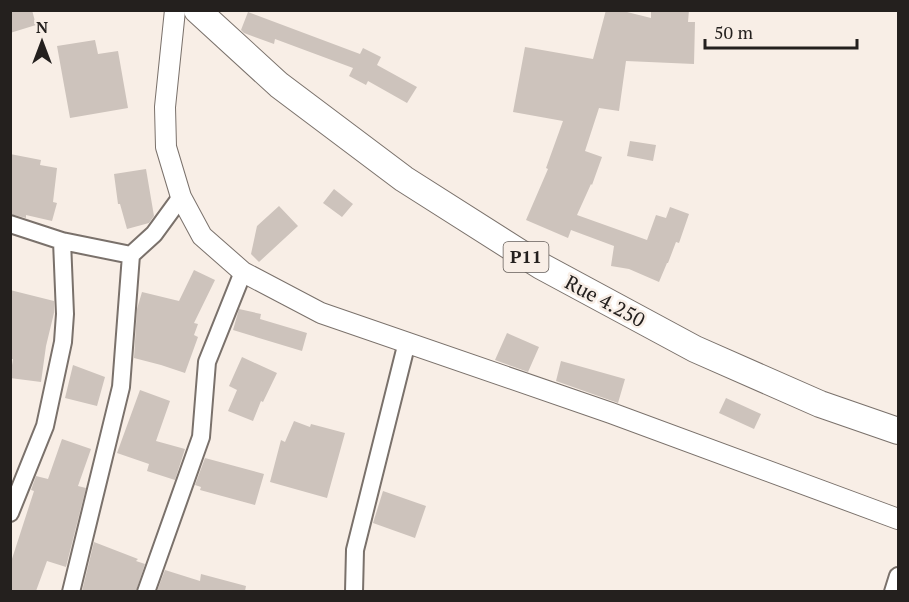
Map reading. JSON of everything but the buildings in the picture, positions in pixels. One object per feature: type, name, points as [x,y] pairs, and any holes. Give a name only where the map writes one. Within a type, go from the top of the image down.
[{"type":"main road","name":"Rue 4.250","points":[[197,10],[279,85],[404,179],[541,267],[695,349],[820,404],[898,431]]},
{"type":"street","points":[[175,10],[165,107],[166,147],[180,197],[202,236],[243,272],[321,313],[611,412],[898,519]]},
{"type":"street","points":[[71,591],[121,387],[131,255],[154,234],[180,197]]},
{"type":"street","points":[[10,224],[62,241],[131,255]]},
{"type":"street","points":[[10,513],[45,426],[63,342],[62,241]]},
{"type":"street","points":[[146,591],[201,437],[207,362],[243,272]]},
{"type":"street","points":[[354,591],[355,550],[407,342]]},
{"type":"street","points":[[893,591],[898,576]]}]
